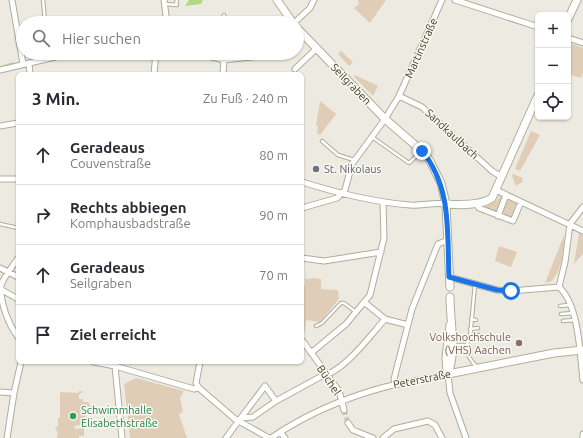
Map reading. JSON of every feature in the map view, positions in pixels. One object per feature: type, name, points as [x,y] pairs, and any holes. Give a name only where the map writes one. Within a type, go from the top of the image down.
[{"type":"street","points":[[12,0],[16,18]]},
{"type":"street","points":[[277,0],[289,16]]},
{"type":"street","points":[[301,16],[310,8],[314,0]]},
{"type":"street","name":"Martinstraße","points":[[399,96],[442,0]]},
{"type":"street","points":[[455,0],[535,26]]},
{"type":"street","points":[[571,13],[577,0]]},
{"type":"street","points":[[165,2],[166,16]]},
{"type":"street","name":"Seilgraben","points":[[304,37],[385,119],[422,151],[436,172],[446,204],[450,286]]},
{"type":"street","points":[[571,39],[583,43]]},
{"type":"street","points":[[295,69],[316,49]]},
{"type":"street","points":[[25,60],[29,72]]},
{"type":"street","points":[[0,70],[39,60]]},
{"type":"street","points":[[154,72],[155,60]]},
{"type":"street","points":[[223,72],[224,60]]},
{"type":"street","points":[[304,207],[337,198],[342,194],[345,190],[354,160],[385,119],[399,96]]},
{"type":"street","name":"Sandkaulbach","points":[[399,96],[422,107],[492,172],[502,177]]},
{"type":"street","points":[[304,183],[342,194],[383,202],[412,205],[438,202],[462,205],[490,199],[496,190],[535,102]]},
{"type":"street","points":[[0,126],[16,123]]},
{"type":"street","points":[[0,179],[16,179]]},
{"type":"street","points":[[496,190],[583,231]]},
{"type":"street","points":[[498,216],[506,195]]},
{"type":"street","points":[[311,353],[333,336],[357,312],[370,295],[384,235],[383,202]]},
{"type":"street","points":[[476,203],[479,208],[513,221],[520,202]]},
{"type":"street","points":[[559,287],[565,262],[570,224],[583,207]]},
{"type":"street","points":[[395,385],[394,379],[412,308],[438,244],[448,240]]},
{"type":"street","points":[[304,258],[324,262],[381,252]]},
{"type":"street","points":[[16,261],[2,283],[0,289],[1,300],[9,325],[16,334]]},
{"type":"street","points":[[0,268],[16,276]]},
{"type":"street","points":[[449,277],[497,290],[511,291],[559,287],[565,293],[571,304],[582,350],[583,380]]},
{"type":"street","points":[[0,289],[16,298]]},
{"type":"street","points":[[448,374],[451,364],[453,345],[450,297]]},
{"type":"street","points":[[364,302],[386,319],[408,325]]},
{"type":"street","points":[[451,318],[446,356],[450,393],[466,438]]},
{"type":"street","points":[[240,420],[253,417],[276,401],[320,377],[326,376],[352,356],[386,319]]},
{"type":"street","name":"Büchel","points":[[304,343],[326,376],[339,391],[344,410]]},
{"type":"street","name":"Peterstraße","points":[[270,438],[312,414],[342,401],[395,385],[554,353],[582,350]]},
{"type":"street","points":[[7,438],[14,393],[21,364]]},
{"type":"street","points":[[106,364],[196,389],[235,420],[270,438]]},
{"type":"street","points":[[196,389],[200,364]]},
{"type":"street","points":[[115,366],[122,438]]},
{"type":"street","points":[[226,438],[265,386],[276,401]]},
{"type":"street","points":[[0,392],[14,393]]},
{"type":"street","points":[[384,438],[394,429],[428,421],[435,425],[442,438]]},
{"type":"street","points":[[348,423],[353,430],[373,438]]},
{"type":"street","points":[[280,432],[285,438]]},
{"type":"lane","points":[[42,0],[45,16]]},
{"type":"lane","points":[[165,2],[177,5],[177,0]]},
{"type":"lane","points":[[372,136],[409,163],[422,151]]},
{"type":"lane","points":[[322,141],[338,155],[354,160]]},
{"type":"lane","points":[[0,224],[16,228]]},
{"type":"lane","points":[[475,283],[470,338],[466,345],[468,358],[478,368]]},
{"type":"lane","points":[[316,326],[322,323],[340,303],[344,303],[357,312]]},
{"type":"lane","points":[[560,306],[571,304]]},
{"type":"lane","points":[[561,314],[573,313]]},
{"type":"lane","points":[[471,319],[476,320]]},
{"type":"lane","points":[[563,321],[575,320]]},
{"type":"lane","points":[[470,329],[478,328]]},
{"type":"lane","points":[[470,338],[479,335]]},
{"type":"lane","points":[[453,345],[466,345]]},
{"type":"shaded area","points":[[189,0],[203,0],[201,4],[185,6]]},
{"type":"shaded area","points":[[358,0],[386,0],[370,23],[354,8],[359,4]]},
{"type":"shaded area","points":[[571,43],[583,48],[583,73],[581,78],[571,75]]},
{"type":"shaded area","points":[[341,51],[353,62],[349,66],[338,54]]},
{"type":"shaded area","points":[[355,75],[378,86],[373,96],[354,77]]},
{"type":"shaded area","points":[[320,101],[336,114],[320,135],[317,133],[318,127],[316,125]]},
{"type":"shaded area","points":[[531,131],[540,135],[520,171],[515,169]]},
{"type":"shaded area","points":[[513,174],[523,178],[522,182],[516,186],[512,176]]},
{"type":"shaded area","points":[[500,196],[518,203],[511,218],[485,208],[496,201]]},
{"type":"shaded area","points":[[579,233],[583,234],[583,254],[574,264]]},
{"type":"shaded area","points":[[564,235],[562,256],[558,271],[555,277],[545,283]]},
{"type":"shaded area","points":[[499,246],[517,252],[511,267],[495,261]]},
{"type":"shaded area","points":[[305,279],[321,279],[321,289],[338,290],[339,299],[320,322],[306,320],[304,333],[304,286]]},
{"type":"shaded area","points":[[136,378],[184,391],[180,398],[183,412],[179,414],[187,438],[130,438],[124,384]]},
{"type":"shaded area","name":"Schwimmhalle Elisabethstraße","points":[[79,391],[83,391],[79,395],[79,399],[83,399],[83,402],[88,402],[91,406],[90,414],[86,414],[84,424],[75,426],[75,429],[84,428],[84,436],[79,436],[79,438],[57,438],[58,433],[55,428],[58,426],[58,418],[60,418],[60,392],[78,393]]},
{"type":"waterway","points":[[0,67],[13,63]]},
{"type":"tunnel","points":[[344,410],[348,423]]},
{"type":"place","name":"St. Nikolaus","points":[[316,169]]},
{"type":"place","name":"Volkshochschule (VHS) Aachen","points":[[519,343]]},
{"type":"place","name":"Schwimmhalle Elisabethstraße","points":[[73,416]]},
{"type":"route","points":[[422,151],[430,161],[441,183],[446,204],[449,277],[497,290],[511,291]]}]
